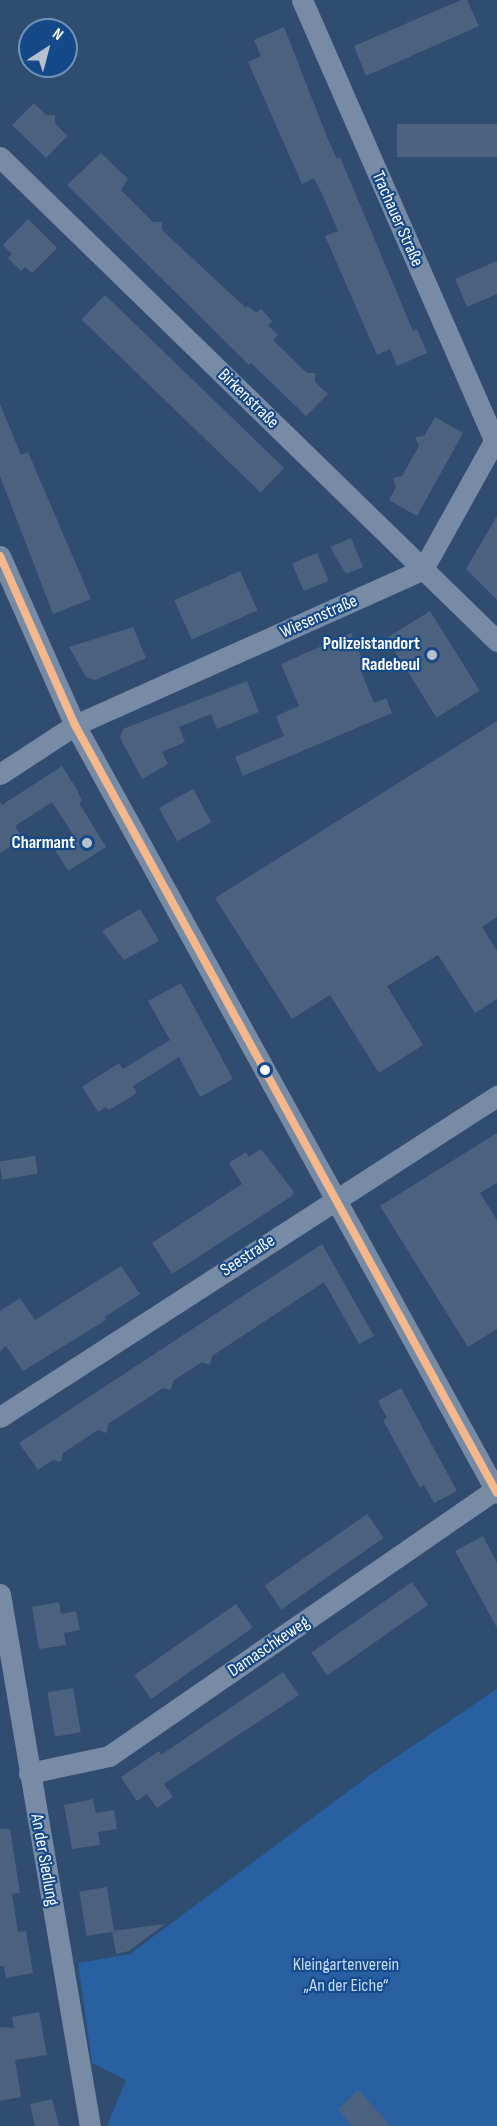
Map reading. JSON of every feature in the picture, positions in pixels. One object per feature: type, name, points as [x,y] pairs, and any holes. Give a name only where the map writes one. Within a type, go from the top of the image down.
[{"type":"street","name":"Trachauer Straße","points":[[302,0],[495,437]]},
{"type":"street","name":"Birkenstraße","points":[[0,157],[497,641]]},
{"type":"street","points":[[423,569],[495,437]]},
{"type":"street","points":[[0,556],[75,725],[496,1492]]},
{"type":"street","name":"Wiesenstraße","points":[[75,725],[423,569]]},
{"type":"street","points":[[0,774],[75,725]]},
{"type":"street","name":"Seestraße","points":[[0,1418],[497,1096]]},
{"type":"street","name":"Damaschkeweg","points":[[29,1773],[109,1756],[496,1492]]},
{"type":"street","name":"An der Siedlung","points":[[0,1594],[90,2126]]},
{"type":"green space","name":"Kleingartenverein „An der Eiche“","points":[[497,1689],[497,2126],[107,2126],[126,2080],[92,2063],[78,1963],[130,1954],[374,1772]]},
{"type":"building","points":[[461,0],[467,0],[479,26],[366,76],[354,46]]},
{"type":"building","points":[[284,27],[329,142],[337,159],[340,157],[413,331],[417,329],[427,353],[397,366],[390,349],[377,355],[325,236],[338,231],[322,194],[314,178],[302,184],[248,62],[261,56],[254,40]]},
{"type":"building","points":[[34,103],[46,115],[55,115],[55,123],[67,136],[46,158],[12,125]]},
{"type":"building","points":[[397,124],[497,124],[497,157],[397,157]]},
{"type":"building","points":[[101,153],[128,179],[121,190],[153,222],[162,222],[162,230],[246,308],[248,306],[256,313],[261,309],[272,321],[268,325],[278,335],[273,340],[307,373],[315,373],[315,382],[328,394],[306,416],[251,363],[249,365],[67,185]]},
{"type":"building","points":[[28,219],[57,248],[32,273],[25,267],[21,271],[8,258],[12,254],[3,245]]},
{"type":"building","points":[[497,261],[497,294],[467,307],[455,279]]},
{"type":"building","points":[[105,295],[284,468],[260,492],[81,319]]},
{"type":"building","points":[[0,404],[21,455],[28,452],[91,599],[53,614],[0,476]]},
{"type":"building","points":[[435,417],[463,433],[417,516],[389,500],[396,487],[393,478],[402,476],[419,446],[415,437],[424,436]]},
{"type":"building","points":[[497,516],[497,600],[466,569]]},
{"type":"building","points":[[351,538],[363,567],[346,574],[330,547]]},
{"type":"building","points":[[317,553],[329,581],[304,591],[292,564]]},
{"type":"building","points":[[240,571],[257,610],[192,640],[174,600]]},
{"type":"building","points":[[430,611],[480,691],[437,718],[387,638]]},
{"type":"building","points":[[133,627],[146,658],[95,680],[86,677],[69,647]]},
{"type":"building","points":[[351,633],[366,668],[361,671],[374,703],[386,698],[392,713],[243,776],[235,757],[284,736],[276,716],[299,706],[281,664]]},
{"type":"building","points":[[247,681],[259,712],[217,729],[211,714],[179,727],[185,742],[162,752],[168,764],[142,779],[120,738],[123,729]]},
{"type":"building","points":[[497,721],[497,917],[482,927],[497,951],[497,999],[475,1013],[438,955],[387,986],[423,1045],[379,1073],[330,995],[292,1019],[215,898]]},
{"type":"building","points":[[62,766],[82,801],[79,803],[106,847],[68,871],[54,848],[74,836],[52,802],[15,826],[23,839],[0,853],[0,802],[2,805]]},
{"type":"building","points":[[193,789],[211,822],[177,841],[159,808]]},
{"type":"building","points":[[140,909],[159,941],[124,960],[102,931]]},
{"type":"building","points":[[181,983],[233,1079],[200,1097],[179,1057],[133,1086],[137,1093],[109,1110],[106,1107],[98,1112],[82,1087],[119,1063],[123,1069],[170,1040],[148,1001]]},
{"type":"building","points":[[497,1133],[497,1183],[480,1193],[497,1220],[497,1329],[468,1347],[380,1206]]},
{"type":"building","points":[[261,1149],[294,1192],[292,1196],[172,1274],[152,1243],[242,1184],[229,1163],[246,1152],[249,1157]]},
{"type":"building","points":[[35,1156],[38,1174],[2,1179],[0,1162]]},
{"type":"building","points":[[322,1244],[374,1336],[359,1344],[324,1282],[212,1356],[210,1365],[202,1362],[173,1381],[171,1390],[163,1388],[108,1424],[107,1433],[98,1430],[63,1453],[61,1462],[53,1460],[38,1470],[19,1443]]},
{"type":"building","points":[[121,1266],[140,1294],[105,1317],[106,1320],[23,1371],[6,1346],[0,1351],[0,1311],[20,1298],[35,1320]]},
{"type":"building","points":[[401,1388],[457,1491],[434,1503],[424,1485],[420,1488],[383,1420],[387,1418],[378,1401]]},
{"type":"building","points":[[367,1514],[384,1538],[281,1609],[265,1586]]},
{"type":"building","points":[[483,1536],[497,1563],[497,1628],[455,1551]]},
{"type":"building","points":[[412,1582],[428,1605],[327,1675],[311,1653]]},
{"type":"building","points":[[59,1602],[61,1614],[76,1611],[80,1630],[64,1633],[66,1645],[39,1649],[32,1607]]},
{"type":"building","points":[[236,1604],[253,1628],[151,1699],[134,1675]]},
{"type":"building","points":[[283,1672],[299,1695],[164,1784],[173,1797],[157,1808],[147,1794],[137,1801],[121,1777],[159,1751],[161,1755]]},
{"type":"building","points":[[73,1688],[81,1732],[55,1737],[47,1693]]},
{"type":"building","points":[[93,1799],[96,1813],[114,1810],[117,1829],[98,1832],[100,1845],[72,1849],[64,1805]]},
{"type":"building","points":[[0,1829],[10,1829],[20,1893],[12,1894],[18,1932],[26,1931],[33,1973],[6,1978],[4,1966],[0,1966]]},
{"type":"building","points":[[107,1887],[114,1931],[86,1936],[79,1891]]},
{"type":"building","points":[[165,1924],[129,1951],[116,1954],[112,1931]]},
{"type":"building","points":[[39,2012],[47,2055],[15,2060],[21,2097],[0,2101],[0,2027],[14,2028],[12,2017]]},
{"type":"building","points":[[358,2090],[391,2126],[353,2126],[338,2109]]},
{"type":"building","points":[[52,2099],[59,2126],[35,2126],[30,2104]]},
{"type":"transit line","points":[[0,556],[75,725],[497,1493]]},
{"type":"place","name":"Polizeistandort Radebeul","points":[[432,655]]},
{"type":"place","name":"Charmant","points":[[87,843]]}]
